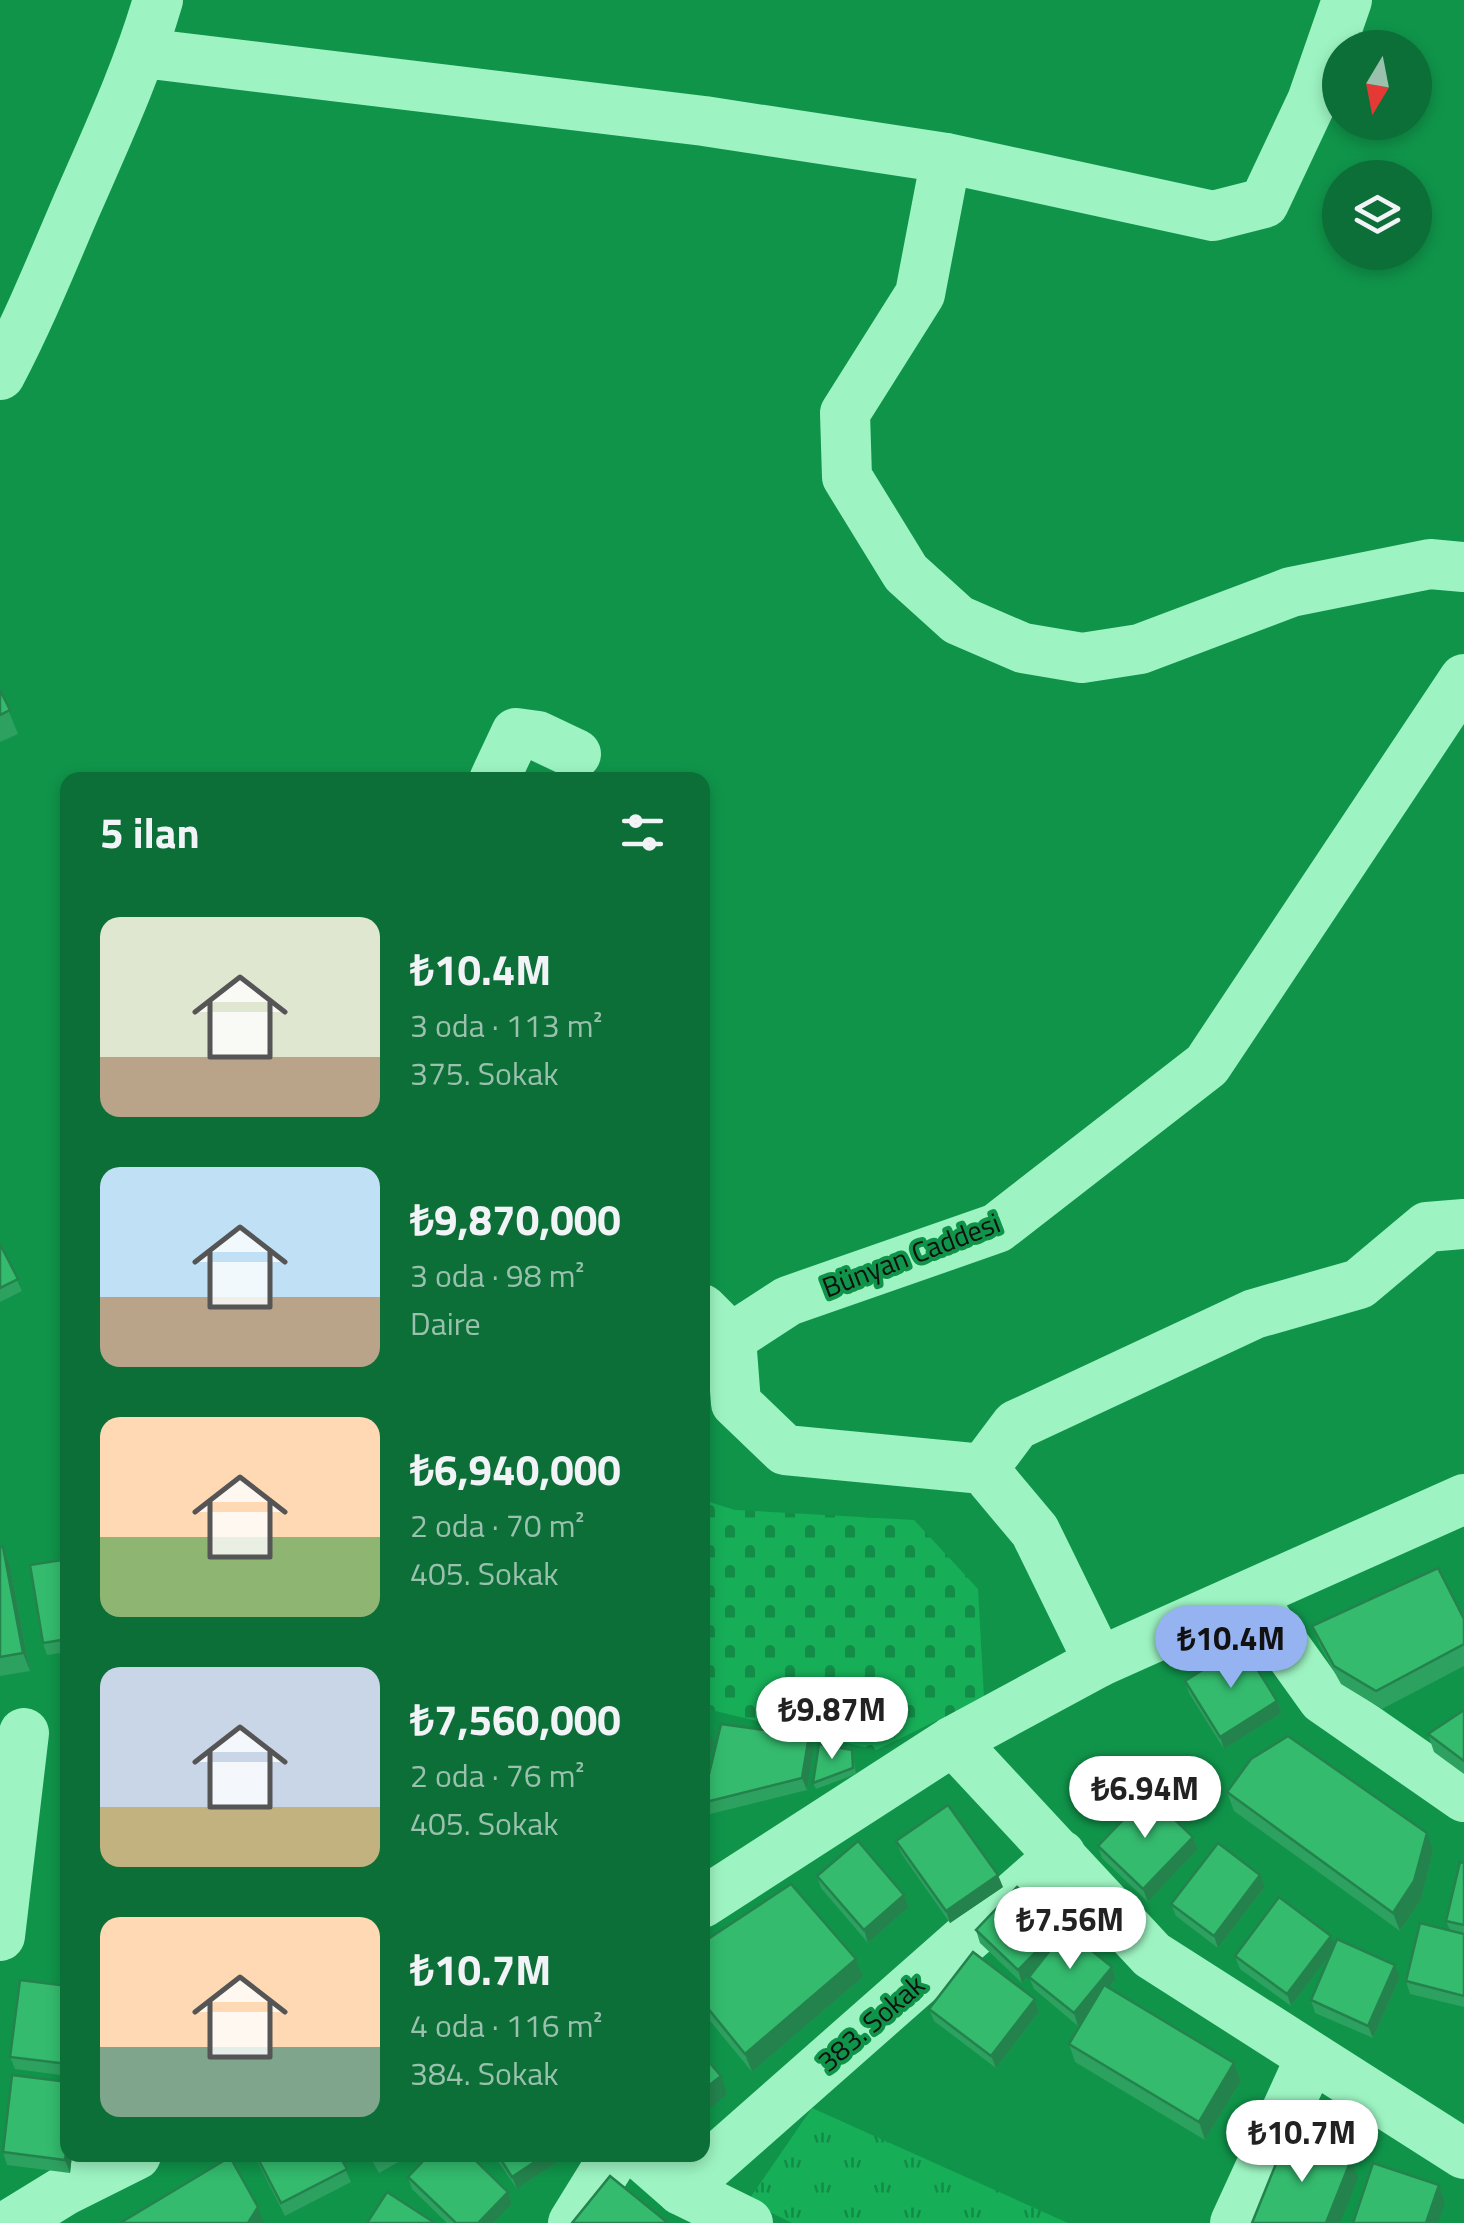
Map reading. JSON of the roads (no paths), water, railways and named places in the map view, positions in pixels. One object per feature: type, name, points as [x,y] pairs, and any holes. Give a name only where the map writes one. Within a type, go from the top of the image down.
[{"type":"street","points":[[0,374],[23,330],[142,54],[158,0]]},
{"type":"street","points":[[142,54],[685,118],[946,158],[1213,216],[1264,204],[1312,101],[1347,0]]},
{"type":"street","points":[[946,158],[920,294],[845,413],[846,477],[906,573],[958,620],[1023,648],[1082,658],[1140,649],[1291,592],[1430,564],[1464,567]]},
{"type":"street","name":"Bünyan Caddesi","points":[[984,1469],[785,1450],[736,1404],[717,1324],[996,1228],[1206,1066],[1464,680]]},
{"type":"street","points":[[498,772],[516,733],[538,736],[576,754]]},
{"type":"street","points":[[1099,1662],[1035,1531],[984,1469],[1016,1425],[1254,1314],[1359,1284],[1427,1227],[1464,1224]]},
{"type":"street","points":[[715,1881],[952,1741],[1099,1662],[1464,1498]]},
{"type":"street","points":[[1250,1597],[1324,1699],[1464,1796]]},
{"type":"street","points":[[0,1936],[30,1731]]},
{"type":"street","points":[[952,1741],[1152,1955],[1464,2152]]},
{"type":"street","name":"383. Sokak","points":[[681,2190],[1060,1855]]},
{"type":"street","points":[[1234,2223],[1311,2057]]},
{"type":"street","points":[[12,2223],[123,2162]]},
{"type":"street","points":[[573,2223],[611,2162]]},
{"type":"street","points":[[649,2162],[681,2190],[748,2223]]}]
